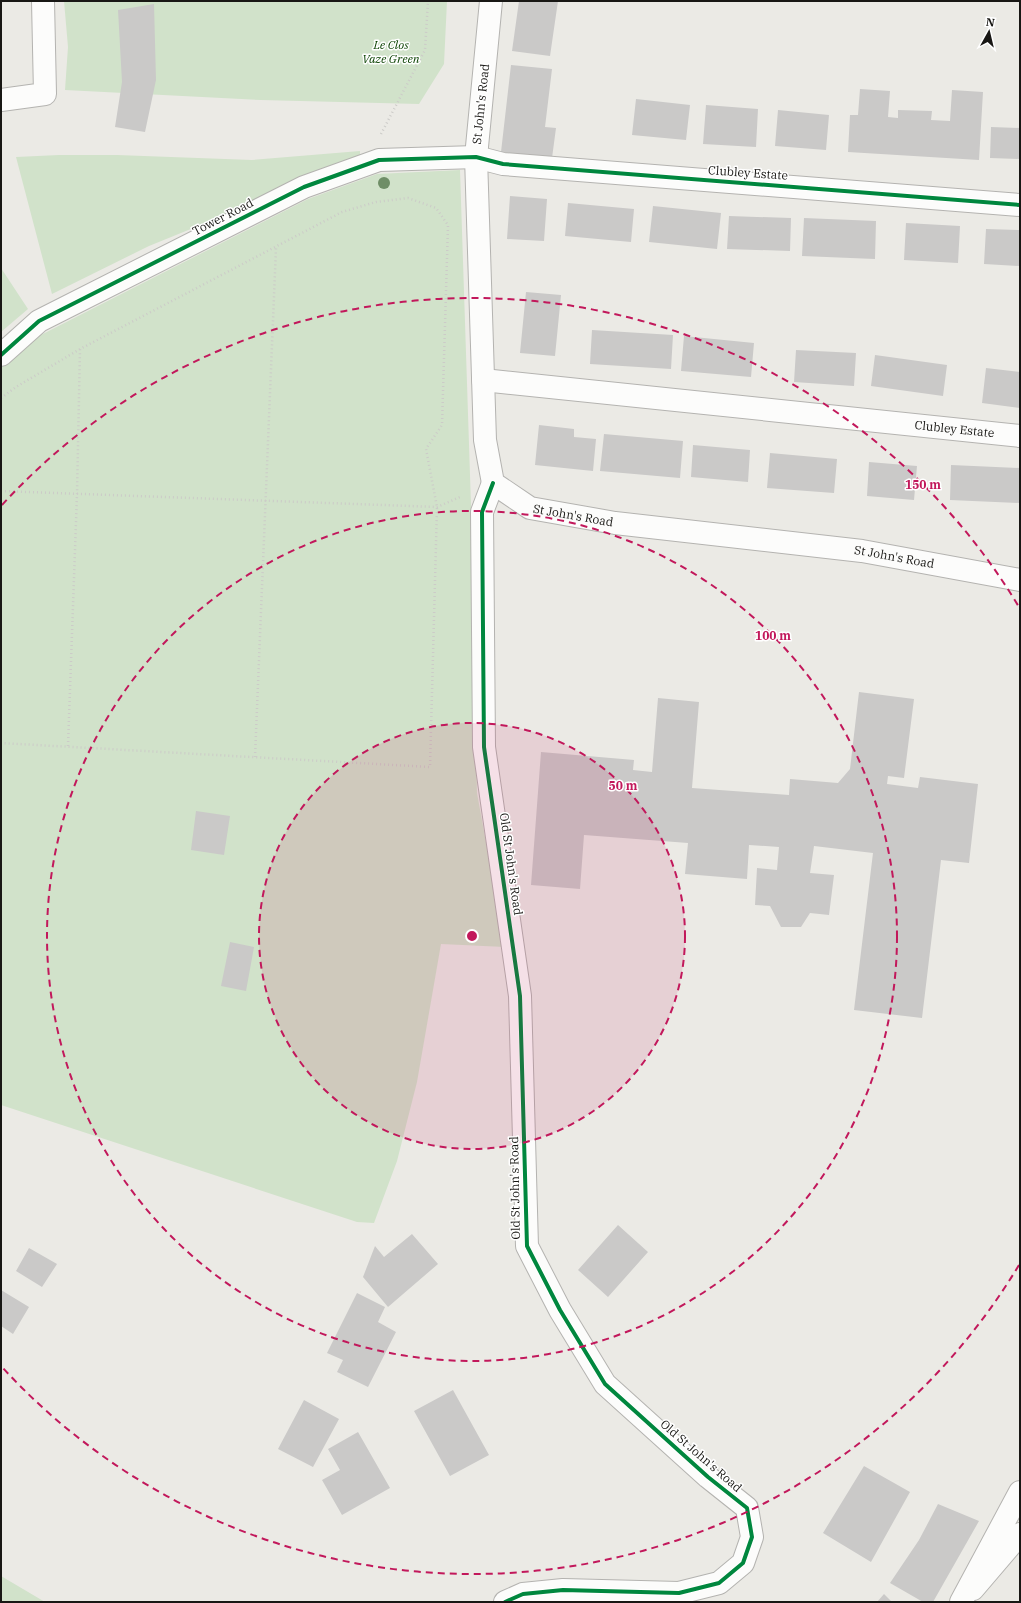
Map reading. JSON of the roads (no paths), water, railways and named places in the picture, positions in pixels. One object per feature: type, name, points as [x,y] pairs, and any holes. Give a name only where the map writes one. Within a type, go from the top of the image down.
[{"type":"street","points":[[1,100],[45,94],[43,1]]},
{"type":"street","name":"St John's Road","points":[[491,1],[476,157],[485,440],[493,483],[530,508],[607,522],[862,551],[1020,580]]},
{"type":"street","name":"Tower Road","points":[[1,355],[39,321],[304,187],[379,160],[476,157]]},
{"type":"street","name":"Clubley Estate","points":[[476,157],[511,164],[1020,205]]},
{"type":"street","name":"Clubley Estate","points":[[483,380],[1020,436]]},
{"type":"street","name":"Old St John's Road","points":[[493,483],[482,512],[484,747],[520,996],[527,1246],[560,1310],[605,1384],[708,1477],[747,1508],[752,1537],[743,1563],[719,1583],[679,1593],[563,1590],[523,1594],[505,1602]]},
{"type":"street","points":[[962,1602],[1020,1492]]},
{"type":"street","points":[[962,1602],[1020,1534]]},
{"type":"park label","name":"Le Clos Vaze Green","points":[[391,52]]}]
